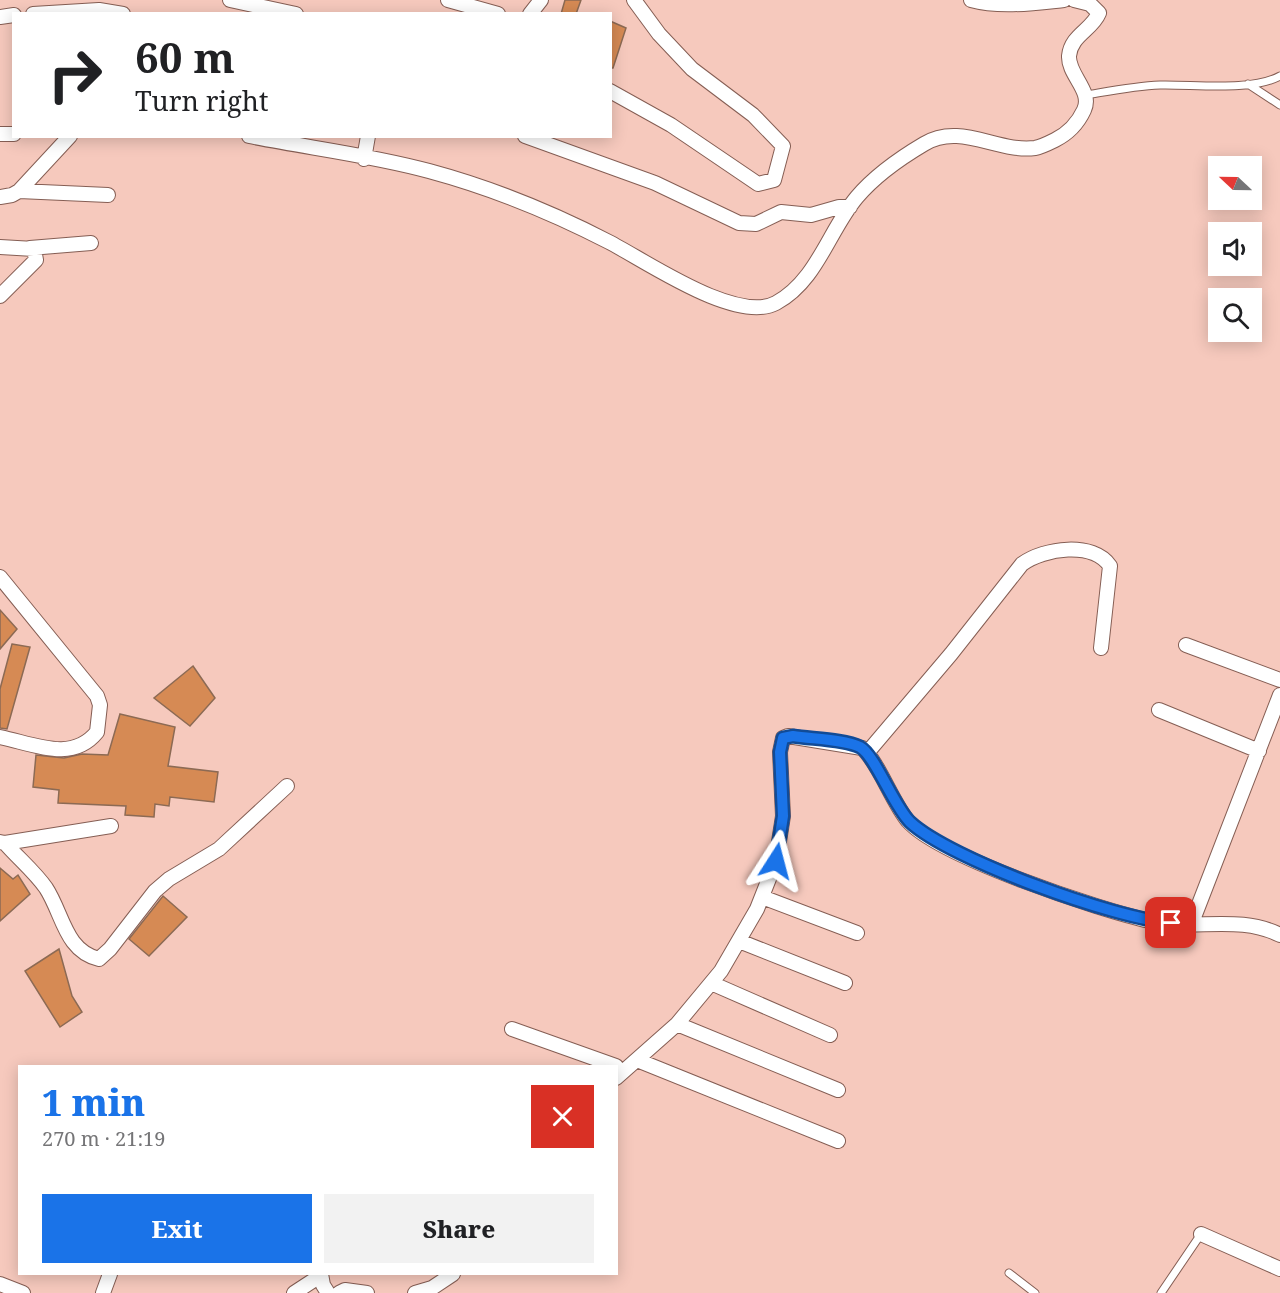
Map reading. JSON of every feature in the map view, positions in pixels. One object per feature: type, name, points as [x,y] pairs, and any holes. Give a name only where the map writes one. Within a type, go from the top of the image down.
[{"type":"street","points":[[230,0],[287,12]]},
{"type":"street","points":[[448,0],[491,12]]},
{"type":"street","points":[[532,12],[541,0]]},
{"type":"street","points":[[612,92],[671,125],[758,184],[774,180],[783,146],[753,115],[692,69],[659,34],[634,0]]},
{"type":"street","points":[[970,0],[982,3],[1033,4],[1064,0]]},
{"type":"street","points":[[259,138],[427,170],[522,201],[608,242],[703,292],[732,303],[758,309],[775,304],[795,289],[823,253],[850,207],[873,182],[934,138],[962,136],[1036,148],[1060,138],[1071,130],[1084,113],[1087,104],[1086,95],[1076,80],[1069,56],[1076,38],[1095,22],[1099,13],[1090,4],[1074,0]]},
{"type":"street","points":[[62,12],[120,8]]},
{"type":"street","points":[[0,196],[12,195],[19,190],[68,138]]},
{"type":"street","points":[[364,159],[368,138]]},
{"type":"street","points":[[531,138],[655,183],[739,223],[756,224],[781,212],[811,214],[823,213],[839,207],[850,207]]},
{"type":"street","points":[[19,190],[108,195]]},
{"type":"street","points":[[0,247],[30,248],[91,243]]},
{"type":"street","points":[[0,296],[36,260],[36,252],[30,248]]},
{"type":"street","points":[[867,753],[951,654],[1022,564],[1035,554],[1052,550],[1094,552],[1105,558],[1110,566],[1101,648]]},
{"type":"street","points":[[0,577],[97,696],[100,705],[97,732],[80,748],[67,751],[0,737]]},
{"type":"street","points":[[1186,645],[1280,680]]},
{"type":"street","points":[[1191,925],[1280,695]]},
{"type":"street","points":[[1159,710],[1259,751]]},
{"type":"street","points":[[619,1070],[637,1060],[677,1024],[711,983],[739,941],[762,897],[776,861],[783,816],[780,752],[783,738],[793,736],[855,745],[867,753],[909,821],[939,843],[1064,894],[1152,922],[1191,925],[1254,924],[1280,934]]},
{"type":"street","points":[[3,842],[46,888],[72,941],[84,955],[99,959],[110,949],[155,891],[169,879],[219,849],[287,786]]},
{"type":"street","points":[[3,842],[111,826]]},
{"type":"street","points":[[762,897],[857,933]]},
{"type":"street","points":[[739,941],[845,983]]},
{"type":"street","points":[[711,983],[830,1035]]},
{"type":"street","points":[[677,1024],[838,1090]]},
{"type":"street","points":[[512,1029],[606,1065]]},
{"type":"street","points":[[637,1060],[838,1141]]},
{"type":"street","points":[[1202,1234],[1280,1269]]},
{"type":"street","points":[[103,1293],[110,1275]]},
{"type":"street","points":[[294,1293],[321,1275],[328,1293]]},
{"type":"street","points":[[415,1293],[432,1288],[452,1275]]},
{"type":"street","points":[[0,1284],[23,1293]]},
{"type":"street","points":[[339,1293],[345,1290],[367,1293]]},
{"type":"lane","points":[[1086,95],[1157,85],[1248,84],[1270,81],[1280,76]]},
{"type":"lane","points":[[1248,84],[1280,105]]},
{"type":"lane","points":[[1161,1293],[1202,1234]]},
{"type":"lane","points":[[1009,1273],[1035,1293]]},
{"type":"building","points":[[565,0],[581,0],[577,12],[562,12]]},
{"type":"building","points":[[612,22],[626,28],[612,68]]},
{"type":"building","points":[[0,610],[17,629],[0,649]]},
{"type":"building","points":[[12,644],[30,647],[7,729],[0,728],[0,689]]},
{"type":"building","points":[[193,666],[215,698],[190,726],[154,698]]},
{"type":"building","points":[[120,714],[175,727],[168,766],[218,772],[214,802],[170,797],[169,806],[155,804],[154,817],[125,815],[126,806],[58,803],[59,790],[33,787],[36,755],[64,758],[82,754],[108,755]]},
{"type":"building","points":[[0,868],[13,879],[18,875],[30,894],[0,921]]},
{"type":"building","points":[[163,896],[187,917],[149,956],[129,939]]},
{"type":"building","points":[[59,949],[72,996],[82,1012],[60,1027],[25,971]]},
{"type":"route","points":[[776,861],[783,816],[780,752],[783,738],[793,736],[855,745],[867,753],[885,786],[909,821],[939,843],[972,859],[1053,890],[1152,922],[1171,923]]}]
